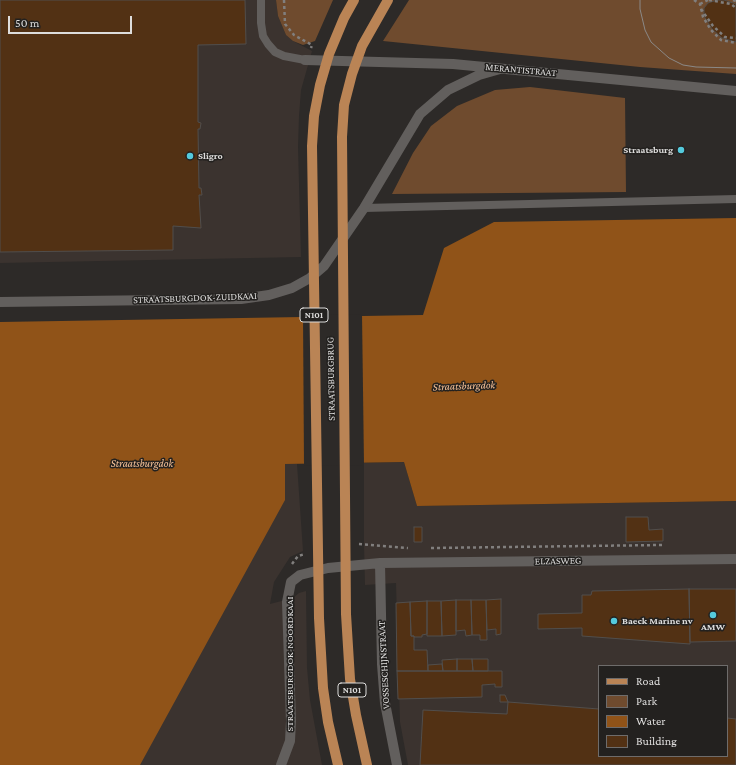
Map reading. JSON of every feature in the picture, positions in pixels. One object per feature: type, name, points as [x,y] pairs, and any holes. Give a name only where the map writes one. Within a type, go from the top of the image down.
[{"type":"main road","name":"STRAATSBURGBRUG","points":[[338,765],[328,722],[323,688],[319,625],[312,146],[314,116],[322,77],[335,40],[354,0]]},
{"type":"main road","name":"STRAATSBURGBRUG","points":[[367,765],[356,715],[350,678],[346,614],[342,137],[344,105],[352,74],[362,46],[388,0]]},
{"type":"street","name":"MERANTISTRAAT","points":[[305,60],[391,62],[500,69],[736,91]]},
{"type":"street","name":"STRAATSBURGDOK-ZUIDKAAI","points":[[0,302],[241,299],[270,295],[292,288],[310,278],[324,266],[364,208],[420,114],[448,90],[479,75],[500,69]]},
{"type":"street","name":"ELZASWEG","points":[[380,563],[736,559]]},
{"type":"street","name":"STRAATSBURGDOK-NOORDKAAI","points":[[281,765],[290,741],[292,721],[287,602],[291,582],[300,575],[328,568],[380,563]]},
{"type":"street","name":"VOSSESCHIJNSTRAAT","points":[[380,563],[384,695],[390,734],[397,765]]},
{"type":"lane","points":[[261,0],[261,23],[263,36],[268,44],[275,52],[284,56],[305,60]]},
{"type":"lane","points":[[364,208],[736,199]]},
{"type":"path","points":[[284,0],[285,24],[294,35],[312,45],[305,60]]},
{"type":"path","points":[[694,0],[700,4],[703,17],[711,30],[721,40],[736,43]]},
{"type":"path","points":[[700,4],[708,0],[731,4],[736,8]]},
{"type":"path","points":[[701,9],[713,26],[725,37],[736,38]]},
{"type":"shaded area","points":[[0,0],[276,0],[278,16],[286,35],[293,41],[312,51],[301,90],[299,116],[298,147],[301,257],[0,263]]},
{"type":"shaded area","points":[[404,462],[417,506],[736,501],[736,765],[408,765],[400,722],[396,583],[365,585],[364,463]]},
{"type":"shaded area","points":[[285,464],[297,464],[303,551],[290,557],[274,582],[270,604],[293,598],[299,593],[306,591],[307,668],[310,700],[322,765],[65,765]]},
{"type":"green space","points":[[276,0],[333,0],[315,41],[303,45],[293,41],[286,35],[278,16]]},
{"type":"green space","points":[[409,0],[736,0],[736,74],[640,67],[383,41]]},
{"type":"green space","points":[[530,87],[625,98],[626,192],[392,194],[413,153],[431,126],[457,106],[495,90]]},
{"type":"water","name":"Straatsburgdok","points":[[736,218],[736,501],[417,506],[404,462],[285,464],[285,500],[140,765],[0,765],[0,322],[423,315],[444,248],[494,222]]},
{"type":"pier","points":[[362,314],[364,465],[304,466],[303,315]]},
{"type":"building","points":[[0,0],[245,0],[246,44],[198,45],[198,122],[201,123],[200,129],[198,129],[199,188],[201,188],[202,195],[199,195],[201,228],[173,226],[173,250],[0,252]]},
{"type":"building","points":[[717,0],[724,0],[736,4],[736,42],[722,38],[712,29],[704,16],[704,8],[708,3]]},
{"type":"building","points":[[626,517],[648,517],[649,530],[663,529],[663,541],[626,542]]},
{"type":"building","points":[[414,527],[422,527],[422,542],[414,542]]},
{"type":"building","name":"Baeck Marine nv","points":[[689,589],[690,644],[582,636],[582,628],[538,629],[538,614],[582,613],[582,595],[591,595],[592,591]]},
{"type":"building","name":"AMW","points":[[689,589],[736,589],[736,641],[690,642]]},
{"type":"building","points":[[501,599],[501,634],[496,635],[496,629],[487,630],[486,600]]},
{"type":"building","points":[[456,600],[471,600],[472,635],[466,636],[465,630],[456,631]]},
{"type":"building","points":[[456,600],[456,635],[442,636],[441,601]]},
{"type":"building","points":[[471,600],[486,600],[487,640],[480,640],[480,635],[472,635]]},
{"type":"building","points":[[427,601],[441,601],[442,636],[427,636]]},
{"type":"building","points":[[427,601],[427,634],[422,635],[422,637],[411,636],[410,602]]},
{"type":"building","points":[[410,602],[411,636],[414,636],[414,650],[427,650],[428,671],[397,671],[396,603]]},
{"type":"building","points":[[457,659],[457,671],[443,671],[442,660]]},
{"type":"building","points":[[457,659],[472,659],[473,671],[457,671]]},
{"type":"building","points":[[472,659],[488,659],[488,671],[473,671]]},
{"type":"building","points":[[442,664],[443,671],[428,671],[428,665]]},
{"type":"building","points":[[397,671],[502,671],[502,687],[495,687],[495,684],[482,685],[482,697],[398,699]]},
{"type":"building","points":[[500,695],[505,695],[508,702],[500,702]]},
{"type":"building","points":[[508,702],[598,709],[598,757],[728,757],[728,718],[736,719],[736,765],[420,765],[423,710],[507,714]]},
{"type":"tram line","points":[[640,0],[640,9],[645,30],[651,42],[669,58],[683,65],[696,67],[736,68]]},
{"type":"place","name":"Straatsburg","points":[[681,150]]},
{"type":"place","name":"Sligro","points":[[190,156]]},
{"type":"place","name":"AMW","points":[[713,615]]},
{"type":"place","name":"Baeck Marine nv","points":[[614,621]]}]
